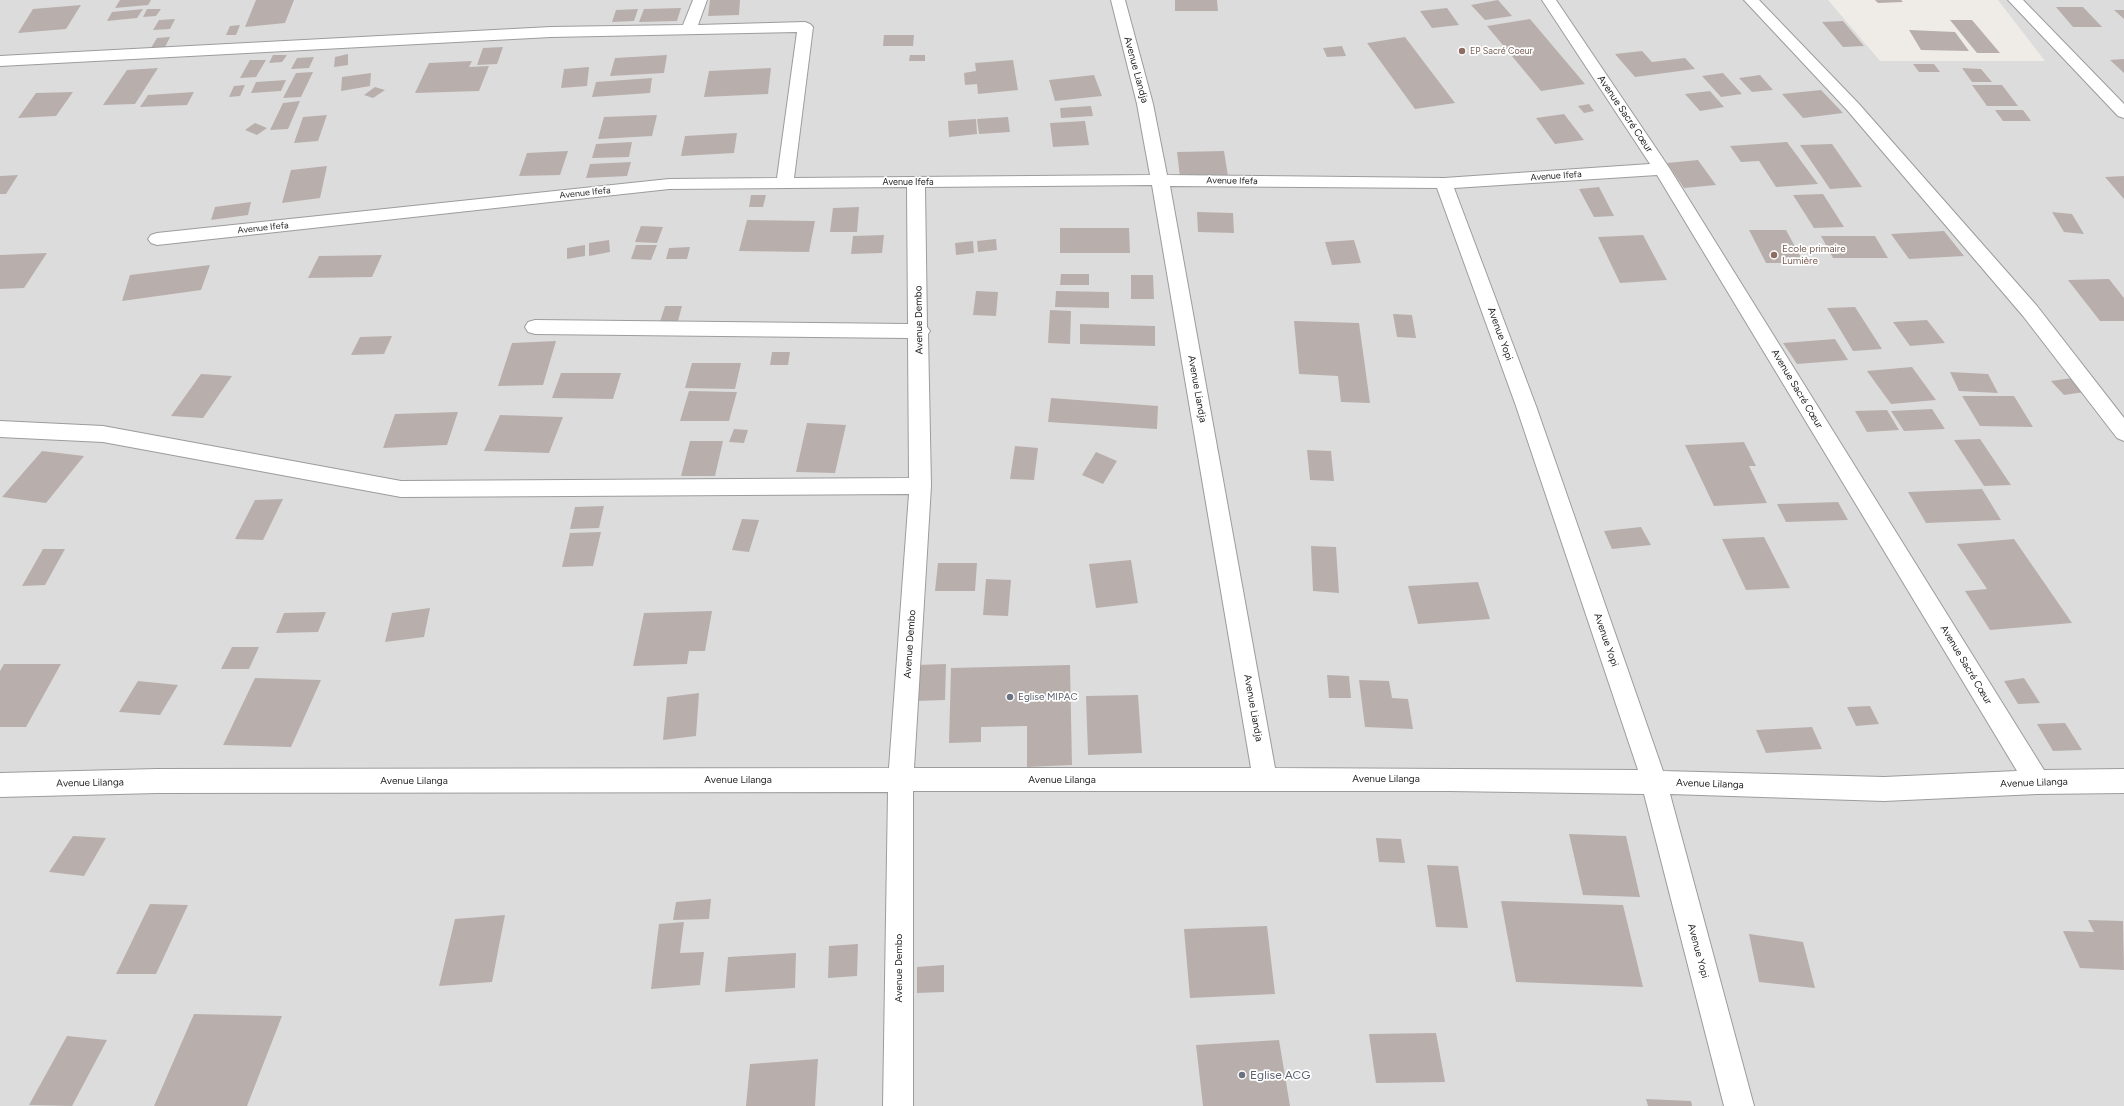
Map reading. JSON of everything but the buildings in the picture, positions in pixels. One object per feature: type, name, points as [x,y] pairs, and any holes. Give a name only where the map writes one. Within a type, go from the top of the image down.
[{"type":"street","points":[[690,29],[700,0]]},
{"type":"street","name":"Avenue Liandja","points":[[1118,0],[1145,104],[1160,180],[1265,779]]},
{"type":"street","name":"Avenue Sacré Cœur","points":[[1549,0],[1662,169],[2037,782]]},
{"type":"street","points":[[1751,0],[1853,107],[2030,311],[2124,433]]},
{"type":"street","points":[[2015,0],[2124,113]]},
{"type":"street","points":[[0,61],[551,32],[805,27],[785,183]]},
{"type":"street","name":"Avenue Ifefa","points":[[157,239],[670,184],[1160,180],[1444,183],[1662,169]]},
{"type":"street","name":"Avenue Dembo","points":[[898,1106],[900,780],[920,486],[920,331],[916,182]]},
{"type":"street","name":"Avenue Yopi","points":[[1444,183],[1526,406],[1654,782],[1739,1106]]},
{"type":"street","points":[[535,327],[920,331]]},
{"type":"street","points":[[0,429],[103,434],[401,489],[920,486]]},
{"type":"street","name":"Avenue Lilanga","points":[[0,785],[157,781],[1265,779],[1654,782],[1884,789],[2037,782],[2124,781]]},
{"type":"shaded area","points":[[0,0],[1828,0],[1880,61],[2045,61],[1998,0],[2124,0],[2124,1106],[0,1106]]},
{"type":"place","name":"EP Sacré Coeur","points":[[1462,51]]},
{"type":"place","name":"Ecole primaire Lumière","points":[[1774,255]]},
{"type":"place","name":"Eglise MIPAC","points":[[1010,697]]},
{"type":"place","name":"Eglise ACG","points":[[1242,1075]]}]
